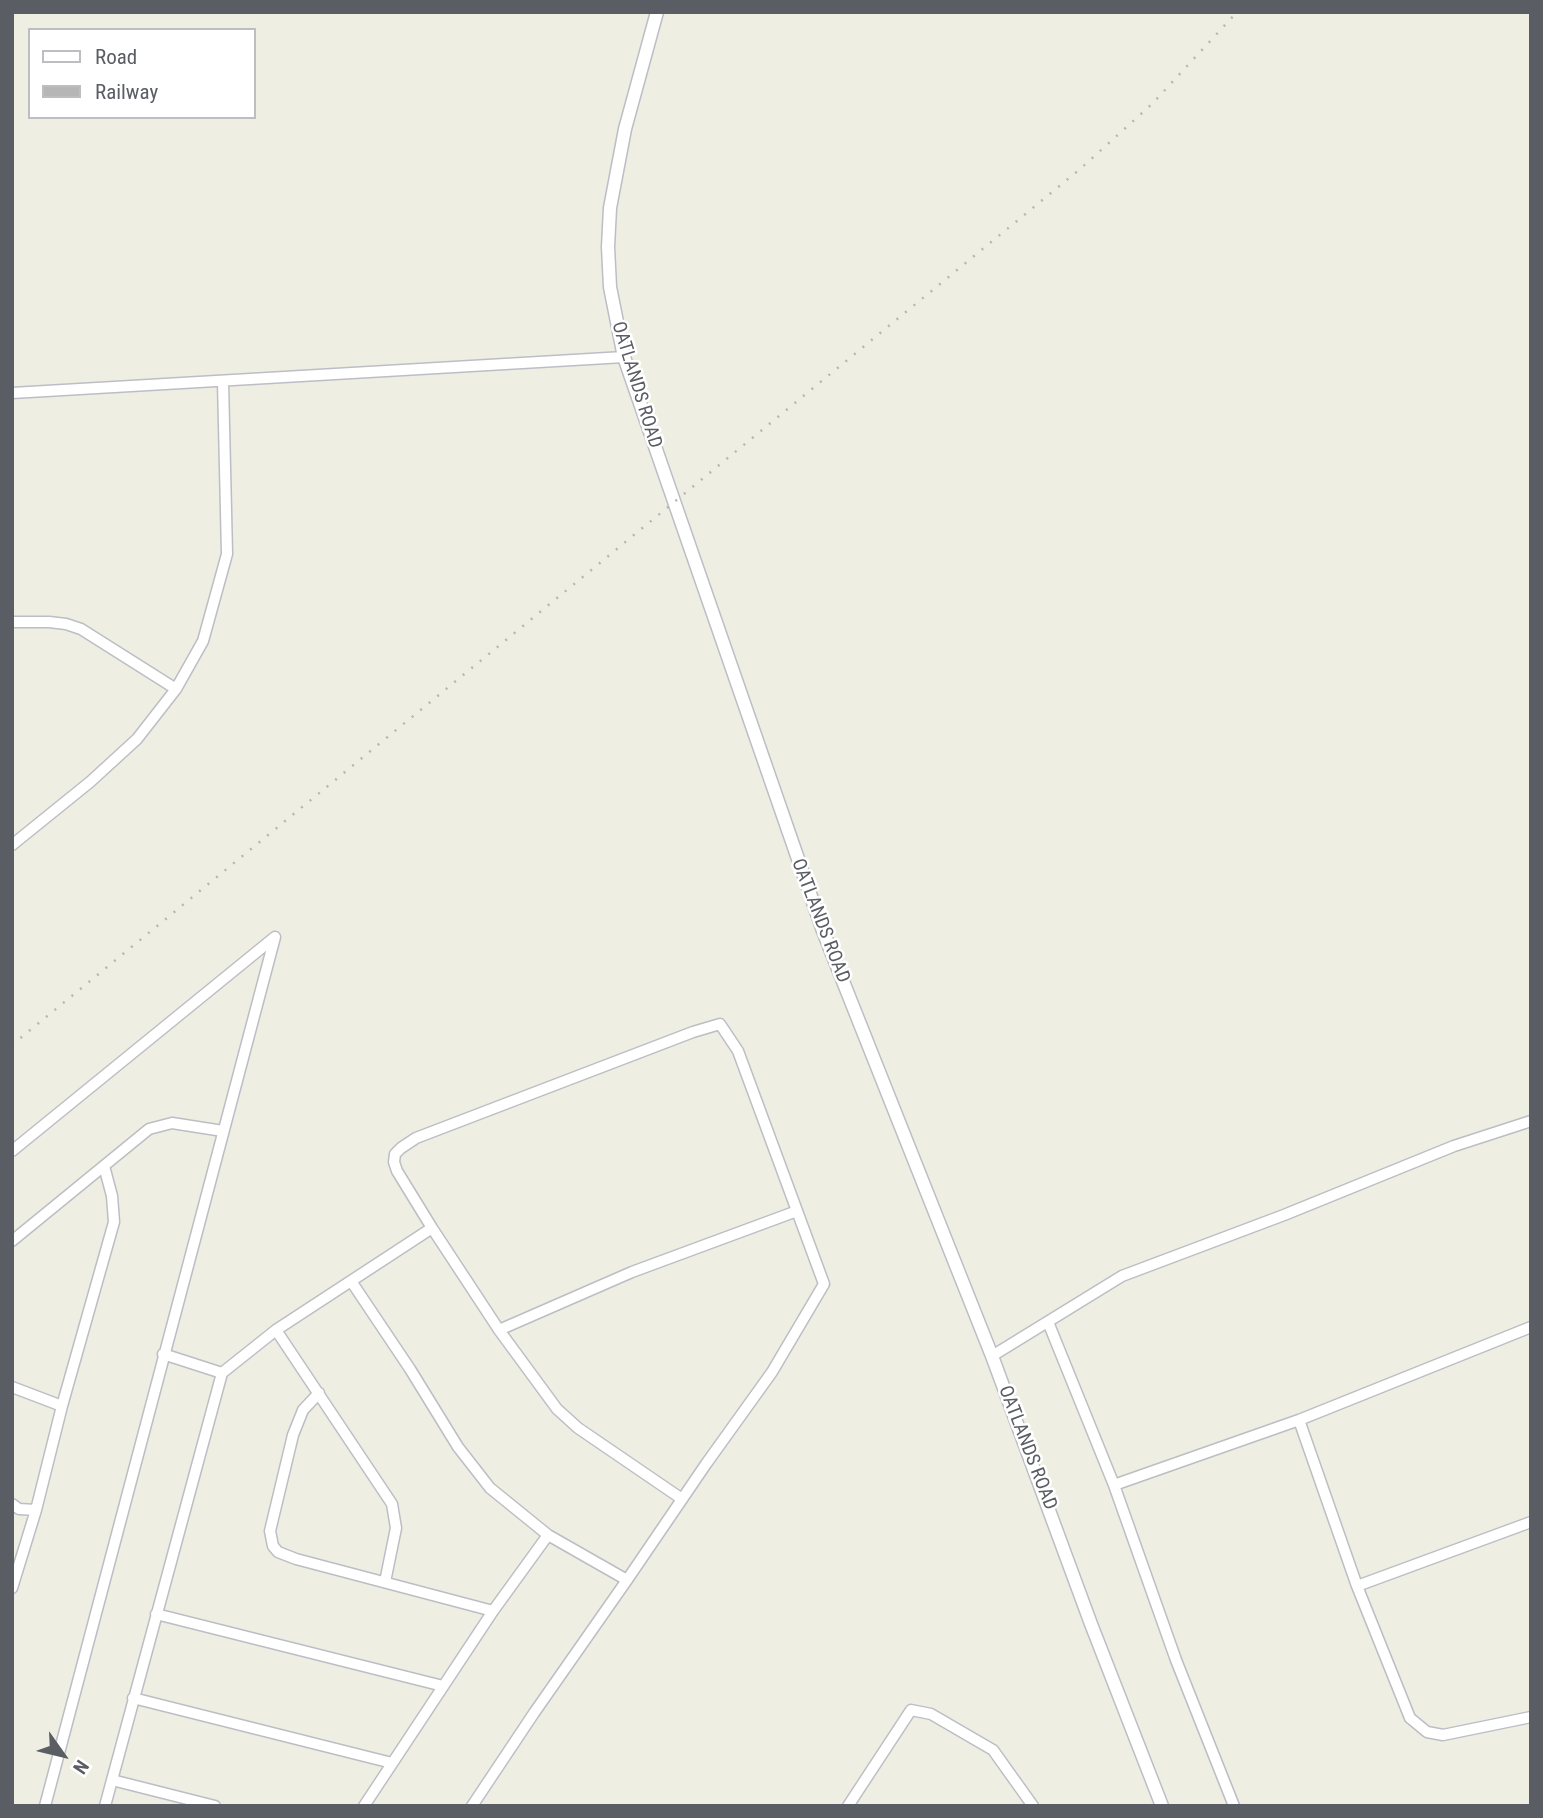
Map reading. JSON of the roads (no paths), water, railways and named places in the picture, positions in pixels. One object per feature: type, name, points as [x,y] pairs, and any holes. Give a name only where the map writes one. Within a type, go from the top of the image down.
[{"type":"street","name":"OATLANDS ROAD","points":[[657,12],[625,129],[610,208],[610,287],[624,357],[823,930],[992,1356],[1162,1806]]},
{"type":"street","points":[[12,393],[624,357]]},
{"type":"street","points":[[12,845],[90,782],[137,739],[176,689],[203,641],[227,554],[223,382]]},
{"type":"street","points":[[12,622],[49,622],[81,629],[176,689]]},
{"type":"street","points":[[12,1151],[275,937],[45,1806]]},
{"type":"street","points":[[472,1806],[772,1372],[824,1284],[738,1051],[720,1024],[680,1036],[407,1143],[395,1154],[397,1171],[432,1228],[542,1391],[567,1419],[682,1499]]},
{"type":"street","points":[[992,1356],[1122,1276],[1284,1215],[1454,1146],[1531,1121]]},
{"type":"street","points":[[12,1241],[149,1129],[160,1125],[183,1124],[223,1131]]},
{"type":"street","points":[[12,1588],[36,1510],[114,1222],[112,1196],[104,1166]]},
{"type":"street","points":[[499,1330],[632,1272],[797,1211]]},
{"type":"street","points":[[105,1806],[222,1373],[276,1330],[432,1228]]},
{"type":"street","points":[[351,1281],[458,1447],[491,1488],[548,1535],[627,1580]]},
{"type":"street","points":[[1048,1322],[1114,1485],[1176,1660],[1234,1806]]},
{"type":"street","points":[[1114,1485],[1299,1420],[1531,1327]]},
{"type":"street","points":[[276,1330],[392,1504],[396,1528],[385,1581]]},
{"type":"street","points":[[163,1354],[222,1373]]},
{"type":"street","points":[[12,1387],[62,1406]]},
{"type":"street","points":[[319,1393],[303,1410],[293,1434],[270,1531],[273,1545],[285,1556],[493,1611]]},
{"type":"street","points":[[1299,1420],[1357,1586],[1409,1718],[1427,1732],[1443,1735],[1531,1717]]},
{"type":"street","points":[[12,1504],[19,1509],[36,1510]]},
{"type":"street","points":[[1357,1586],[1531,1522]]},
{"type":"street","points":[[364,1806],[493,1611],[548,1535]]},
{"type":"street","points":[[156,1614],[443,1686]]},
{"type":"street","points":[[133,1698],[392,1763]]},
{"type":"street","points":[[848,1806],[911,1710],[931,1714],[993,1751],[1033,1806]]},
{"type":"street","points":[[112,1780],[215,1806]]},
{"type":"railway","points":[[12,1045],[1079,170],[1152,104],[1237,12]]}]
